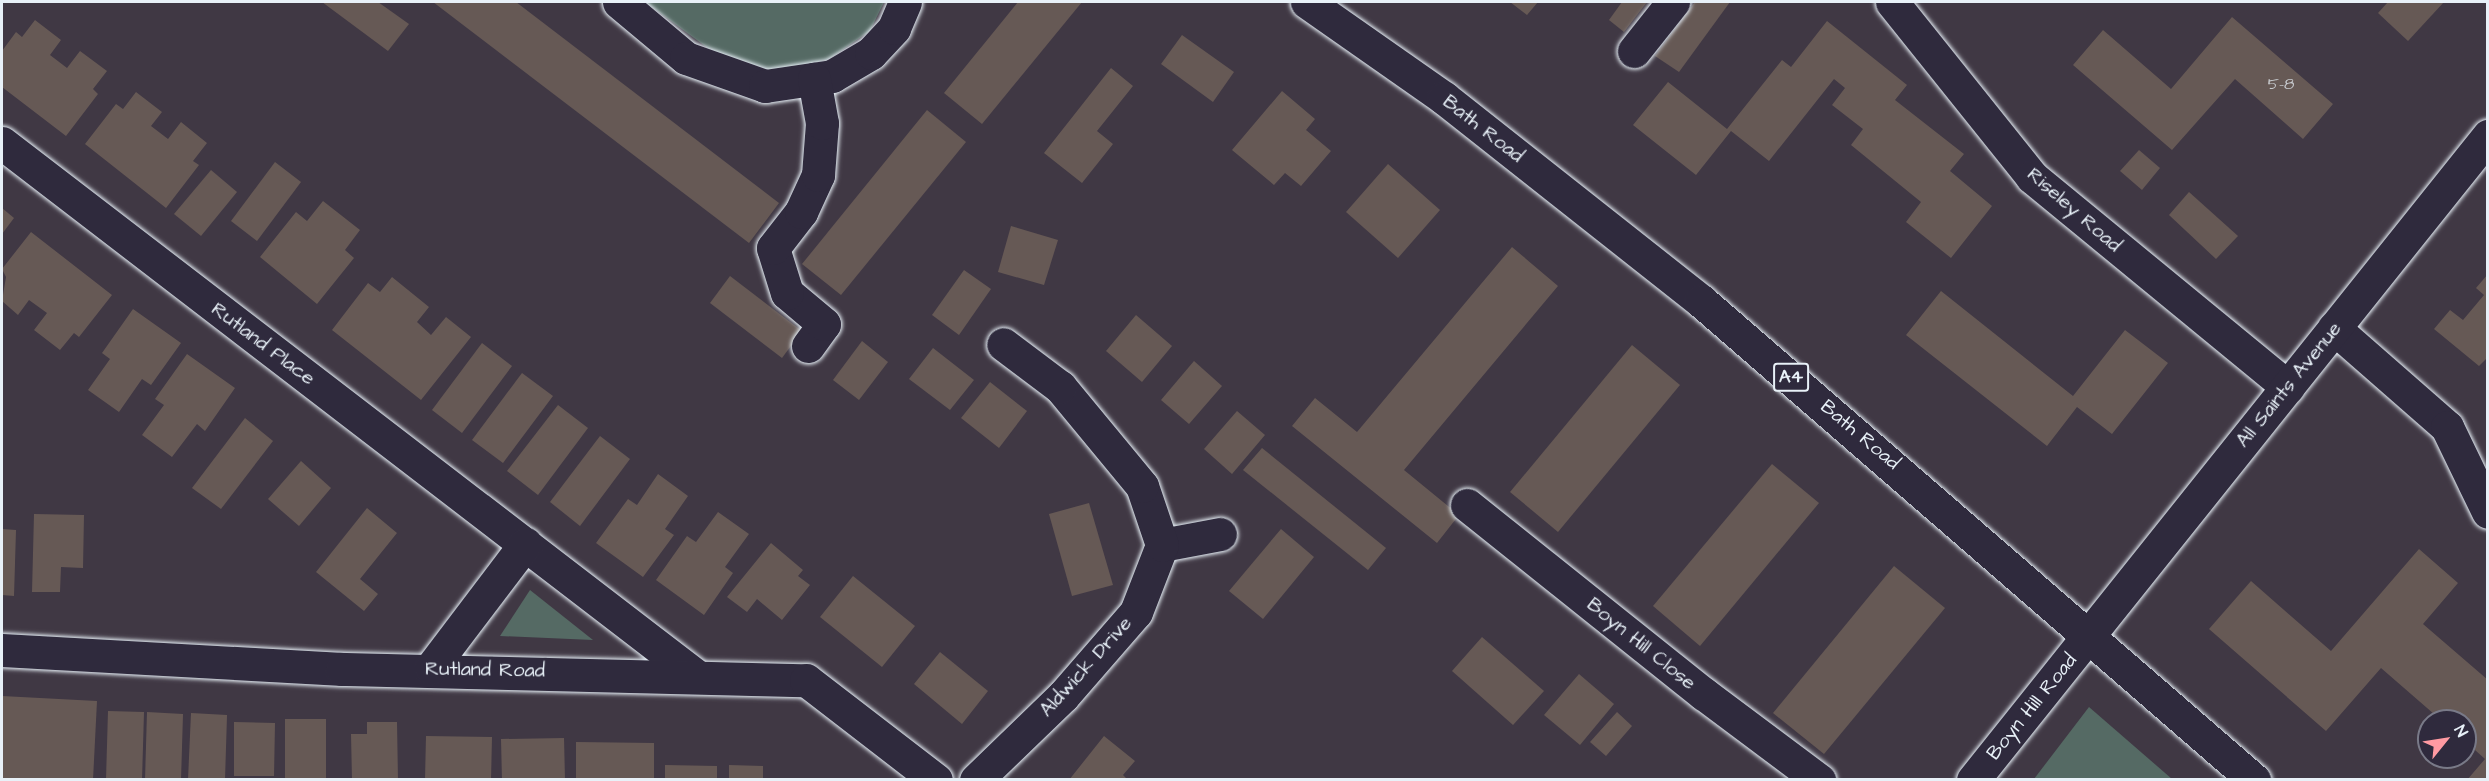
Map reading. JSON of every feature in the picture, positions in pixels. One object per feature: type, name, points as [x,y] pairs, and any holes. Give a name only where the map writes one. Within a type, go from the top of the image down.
[{"type":"street","points":[[619,2],[686,58],[726,75],[765,86],[832,76],[871,53],[894,28],[905,2]]},
{"type":"street","name":"Bath Road","points":[[1307,2],[1444,98],[1701,300],[2090,634],[2254,780]]},
{"type":"street","points":[[1634,51],[1673,2]]},
{"type":"street","name":"Riseley Road","points":[[1892,2],[2032,177],[2288,387]]},
{"type":"street","points":[[808,346],[824,324],[787,293],[773,248],[801,212],[818,175],[822,123],[814,79]]},
{"type":"street","name":"All Saints Avenue","points":[[2090,634],[2487,136]]},
{"type":"street","name":"Rutland Place","points":[[2,143],[695,675]]},
{"type":"street","points":[[2334,328],[2447,426],[2487,512]]},
{"type":"street","points":[[1004,345],[1060,387],[1142,486],[1162,545],[1220,534]]},
{"type":"street","name":"Boyn Hill Close","points":[[1467,505],[1704,694],[1819,780]]},
{"type":"street","points":[[431,668],[525,544]]},
{"type":"street","name":"Aldwick Drive","points":[[976,780],[1063,696],[1136,612],[1162,545]]},
{"type":"street","name":"Boyn Hill Road","points":[[1973,780],[2090,634]]},
{"type":"street","name":"Rutland Road","points":[[2,650],[342,669],[431,668],[806,680],[936,780]]},
{"type":"green space","points":[[645,2],[884,2],[870,31],[829,59],[775,72],[709,49]]},
{"type":"green space","points":[[530,590],[593,640],[500,636]]},
{"type":"green space","points":[[2089,707],[2172,779],[2034,779]]},
{"type":"building","points":[[322,2],[378,2],[409,24],[388,51]]},
{"type":"building","points":[[433,2],[516,2],[779,203],[749,243]]},
{"type":"building","points":[[1018,2],[1082,2],[982,124],[944,93]]},
{"type":"building","points":[[1510,2],[1538,2],[1527,15]]},
{"type":"building","points":[[1622,2],[1647,2],[1624,32],[1609,20]]},
{"type":"building","points":[[1695,2],[1730,2],[1679,72],[1655,56]]},
{"type":"building","points":[[2388,2],[2444,2],[2408,41],[2378,13]]},
{"type":"building","points":[[2232,17],[2333,104],[2303,139],[2235,79],[2172,150],[2073,65],[2103,30],[2171,89]]},
{"type":"building","points":[[35,20],[61,40],[50,55],[67,68],[80,51],[107,71],[93,89],[98,94],[66,136],[2,87],[2,51],[16,32],[22,37]]},
{"type":"building","points":[[1827,21],[1907,85],[1895,100],[1964,154],[1950,171],[1992,206],[1951,258],[1906,222],[1921,202],[1851,145],[1863,129],[1832,105],[1845,88],[1834,79],[1769,161],[1731,131],[1696,175],[1633,125],[1668,82],[1727,129],[1782,60],[1791,67]]},
{"type":"building","points":[[1182,35],[1234,72],[1213,102],[1161,64]]},
{"type":"building","points":[[1111,68],[1133,86],[1097,131],[1113,144],[1082,183],[1044,153]]},
{"type":"building","points":[[1282,91],[1315,119],[1306,130],[1331,151],[1301,186],[1285,173],[1274,185],[1232,150]]},
{"type":"building","points":[[136,92],[162,112],[151,126],[168,139],[181,122],[207,143],[193,161],[199,165],[166,208],[85,144],[116,104],[123,109]]},
{"type":"building","points":[[927,110],[966,142],[841,295],[802,264]]},
{"type":"building","points":[[2139,150],[2160,168],[2142,190],[2120,171]]},
{"type":"building","points":[[275,162],[301,182],[257,241],[231,221]]},
{"type":"building","points":[[1388,164],[1440,210],[1398,258],[1346,212]]},
{"type":"building","points":[[211,170],[237,192],[201,236],[174,214]]},
{"type":"building","points":[[2189,192],[2238,236],[2216,259],[2169,215]]},
{"type":"building","points":[[323,201],[360,230],[345,250],[354,258],[317,304],[260,257],[296,212],[307,221]]},
{"type":"building","points":[[2,208],[14,218],[2,234]]},
{"type":"building","points":[[1011,226],[1058,240],[1044,285],[998,272]]},
{"type":"building","points":[[31,232],[112,295],[79,337],[74,333],[60,350],[34,330],[47,313],[29,300],[18,315],[2,301],[6,277],[2,269]]},
{"type":"building","points":[[1512,247],[1558,286],[1404,470],[1459,515],[1437,543],[1292,426],[1315,398],[1357,432]]},
{"type":"building","points":[[964,270],[991,289],[959,335],[932,315]]},
{"type":"building","points":[[2488,274],[2488,357],[2479,366],[2434,329],[2450,310],[2463,320],[2484,295],[2476,288]]},
{"type":"building","points":[[730,276],[802,331],[782,358],[710,303]]},
{"type":"building","points":[[392,277],[429,307],[417,322],[431,335],[446,317],[471,337],[421,400],[332,330],[368,283],[380,292]]},
{"type":"building","points":[[1941,291],[2073,396],[2125,330],[2168,363],[2112,434],[2077,407],[2047,446],[1906,335]]},
{"type":"building","points":[[133,309],[181,343],[151,385],[142,379],[119,412],[88,390],[110,359],[102,353]]},
{"type":"building","points":[[1136,315],[1172,346],[1142,382],[1106,351]]},
{"type":"building","points":[[862,341],[888,362],[859,400],[833,380]]},
{"type":"building","points":[[482,343],[512,366],[462,433],[432,410]]},
{"type":"building","points":[[1632,345],[1680,385],[1558,532],[1510,492]]},
{"type":"building","points":[[933,348],[974,380],[950,410],[909,379]]},
{"type":"building","points":[[187,354],[235,388],[205,431],[197,424],[172,457],[142,435],[164,405],[155,399]]},
{"type":"building","points":[[1194,361],[1222,386],[1189,424],[1161,400]]},
{"type":"building","points":[[522,373],[553,396],[503,463],[472,440]]},
{"type":"building","points":[[990,382],[1027,411],[999,448],[961,418]]},
{"type":"building","points":[[558,405],[588,428],[538,495],[507,471]]},
{"type":"building","points":[[1237,411],[1265,435],[1232,474],[1204,449]]},
{"type":"building","points":[[245,418],[273,441],[221,509],[192,488]]},
{"type":"building","points":[[600,436],[630,459],[580,526],[550,502]]},
{"type":"building","points":[[1262,448],[1386,548],[1368,570],[1243,470]]},
{"type":"building","points":[[301,461],[331,488],[299,526],[268,499]]},
{"type":"building","points":[[1772,464],[1819,503],[1700,646],[1653,606]]},
{"type":"building","points":[[658,474],[688,496],[665,529],[674,535],[643,577],[596,543],[628,499],[637,505]]},
{"type":"building","points":[[1089,503],[1113,585],[1072,596],[1049,514]]},
{"type":"building","points":[[367,508],[397,533],[360,579],[378,594],[364,611],[316,572]]},
{"type":"building","points":[[718,512],[749,534],[725,567],[733,573],[704,615],[656,580],[687,536],[696,542]]},
{"type":"building","points":[[34,514],[84,515],[83,568],[61,567],[60,592],[32,592]]},
{"type":"building","points":[[2,529],[16,530],[14,596],[2,595]]},
{"type":"building","points":[[1281,529],[1314,557],[1263,619],[1229,591]]},
{"type":"building","points":[[771,543],[803,570],[798,576],[810,585],[782,620],[757,599],[747,612],[727,597]]},
{"type":"building","points":[[2419,549],[2458,583],[2423,624],[2488,680],[2488,780],[2467,780],[2485,759],[2477,752],[2477,709],[2428,709],[2381,668],[2326,731],[2209,629],[2251,581],[2331,651]]},
{"type":"building","points":[[1894,566],[1945,608],[1824,754],[1773,713]]},
{"type":"building","points":[[853,576],[915,626],[882,667],[820,617]]},
{"type":"building","points":[[1482,637],[1544,691],[1513,725],[1452,671]]},
{"type":"building","points":[[940,652],[988,691],[962,724],[914,684]]},
{"type":"building","points":[[1579,674],[1614,704],[1580,745],[1544,715]]},
{"type":"building","points":[[2,696],[97,701],[93,780],[2,780]]},
{"type":"building","points":[[108,711],[144,712],[142,780],[106,780]]},
{"type":"building","points":[[147,712],[183,714],[181,780],[145,780]]},
{"type":"building","points":[[1617,712],[1632,726],[1606,756],[1590,742]]},
{"type":"building","points":[[191,713],[227,715],[225,780],[188,780]]},
{"type":"building","points":[[285,719],[326,719],[326,780],[285,780]]},
{"type":"building","points":[[234,722],[275,723],[274,776],[234,776]]},
{"type":"building","points":[[367,722],[397,722],[398,780],[352,780],[351,734],[367,734]]},
{"type":"building","points":[[426,736],[492,737],[491,780],[425,780]]},
{"type":"building","points":[[1104,736],[1135,761],[1123,775],[1128,780],[1069,780]]},
{"type":"building","points":[[564,738],[565,780],[502,780],[501,739]]},
{"type":"building","points":[[576,742],[654,743],[654,780],[576,780]]},
{"type":"building","points":[[665,765],[717,766],[717,780],[665,780]]},
{"type":"building","points":[[729,765],[763,766],[763,780],[729,780]]}]
